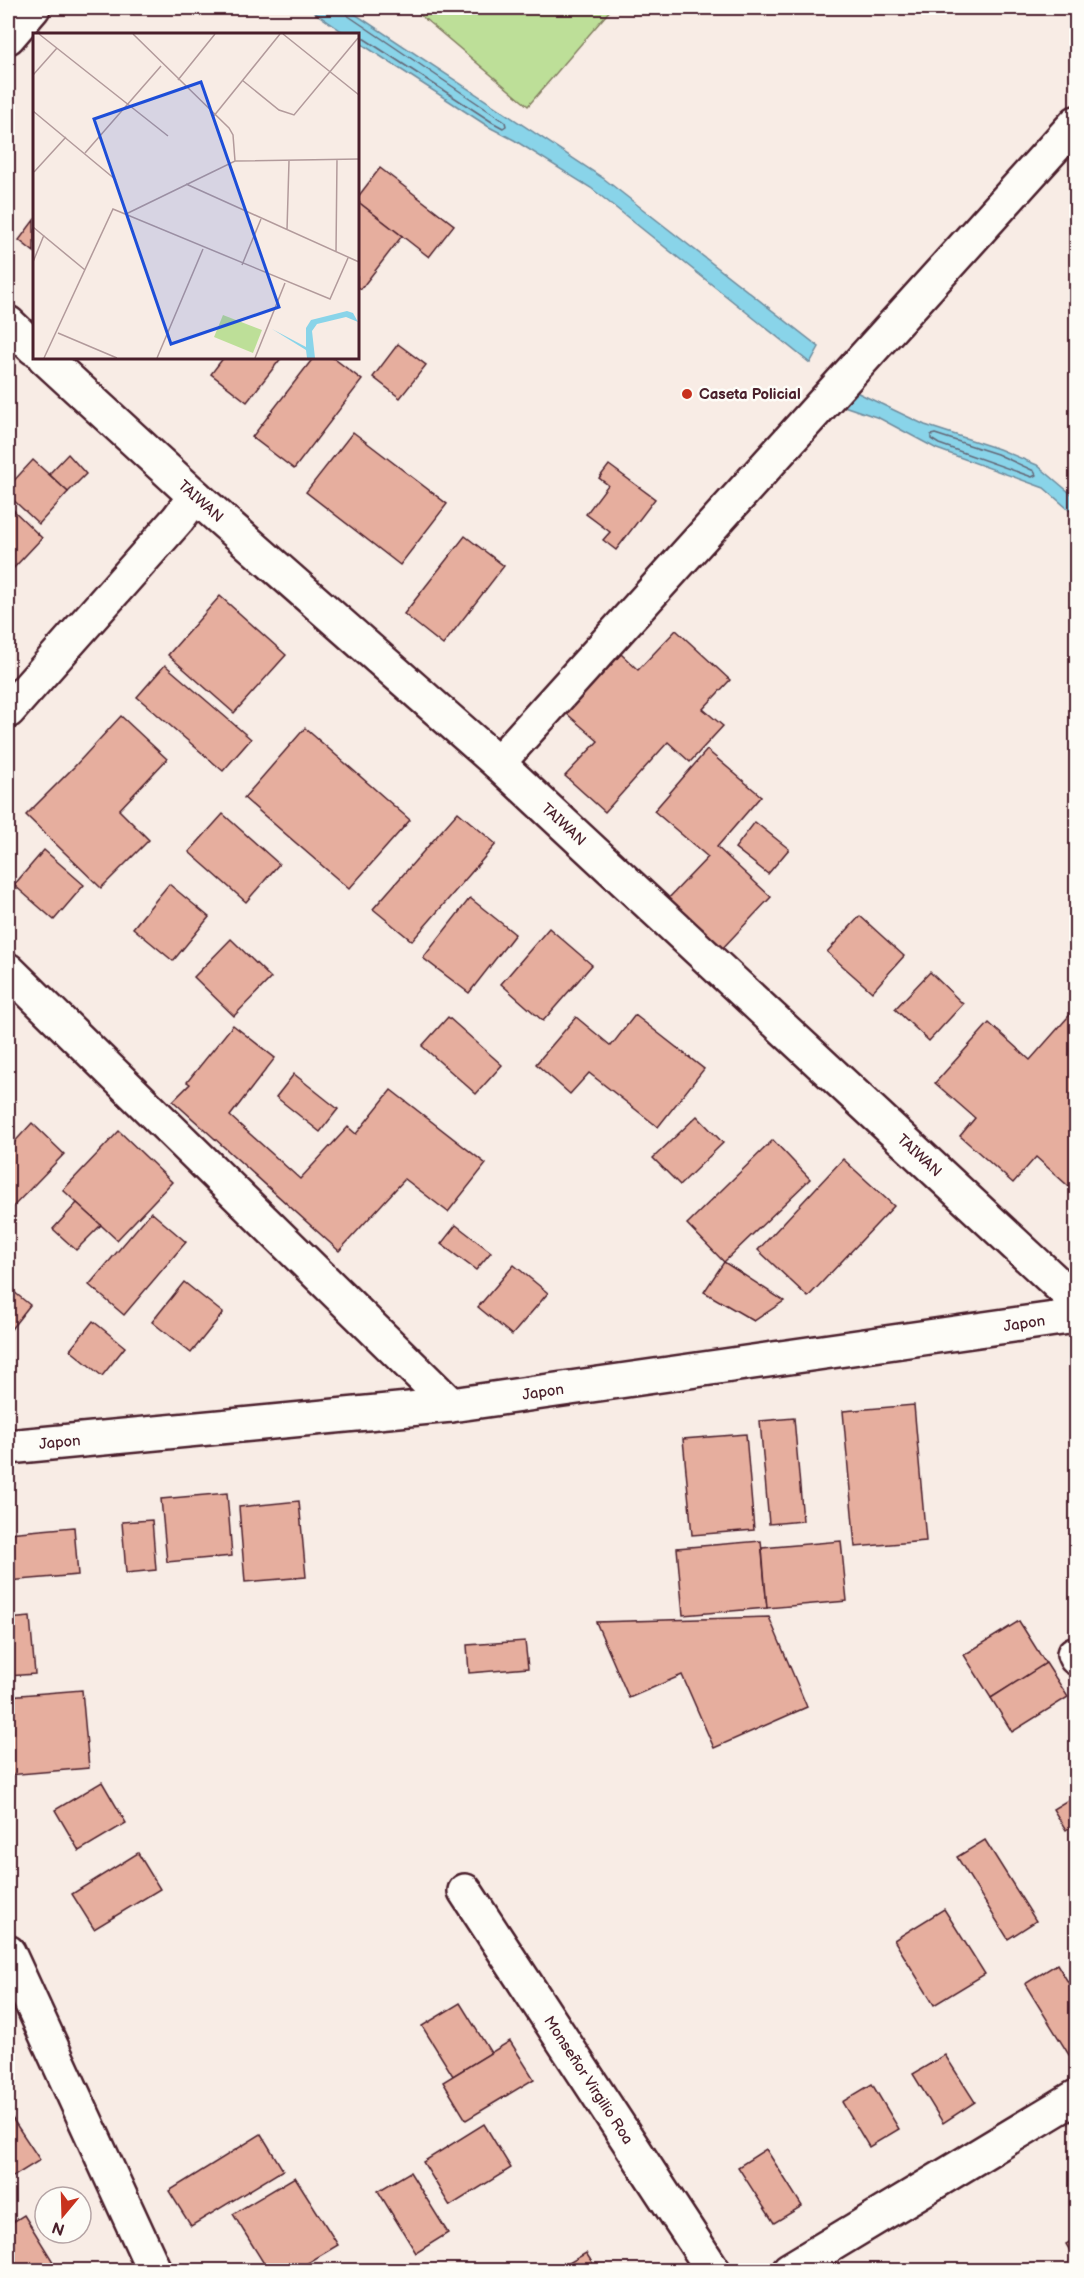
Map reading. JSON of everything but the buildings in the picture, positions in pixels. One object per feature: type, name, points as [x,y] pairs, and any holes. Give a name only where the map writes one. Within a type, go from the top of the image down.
[{"type":"street","points":[[8,37],[33,8]]},
{"type":"street","points":[[498,763],[1077,123]]},
{"type":"street","points":[[8,323],[33,347]]},
{"type":"street","name":"TAIWAN","points":[[45,358],[195,496],[498,763],[1077,1301]]},
{"type":"street","points":[[8,711],[178,519],[195,496]]},
{"type":"street","points":[[8,970],[451,1405]]},
{"type":"street","name":"Japon","points":[[8,1448],[451,1405],[1077,1316]]},
{"type":"street","name":"Monseñor Virgilio Roa","points":[[465,1891],[713,2271]]},
{"type":"street","points":[[8,1952],[154,2271]]},
{"type":"street","points":[[789,2271],[1077,2097]]},
{"type":"green space","points":[[412,8],[612,8],[528,106]]},
{"type":"water","points":[[308,8],[346,8],[603,178],[819,347],[810,363],[591,188],[489,127],[358,42],[358,33],[345,33]]},
{"type":"water","points":[[852,390],[925,425],[999,449],[1037,465],[1076,498],[1076,516],[1044,488],[937,449],[879,418],[841,405]]},
{"type":"place","name":"Caseta Policial","points":[[687,394]]}]
